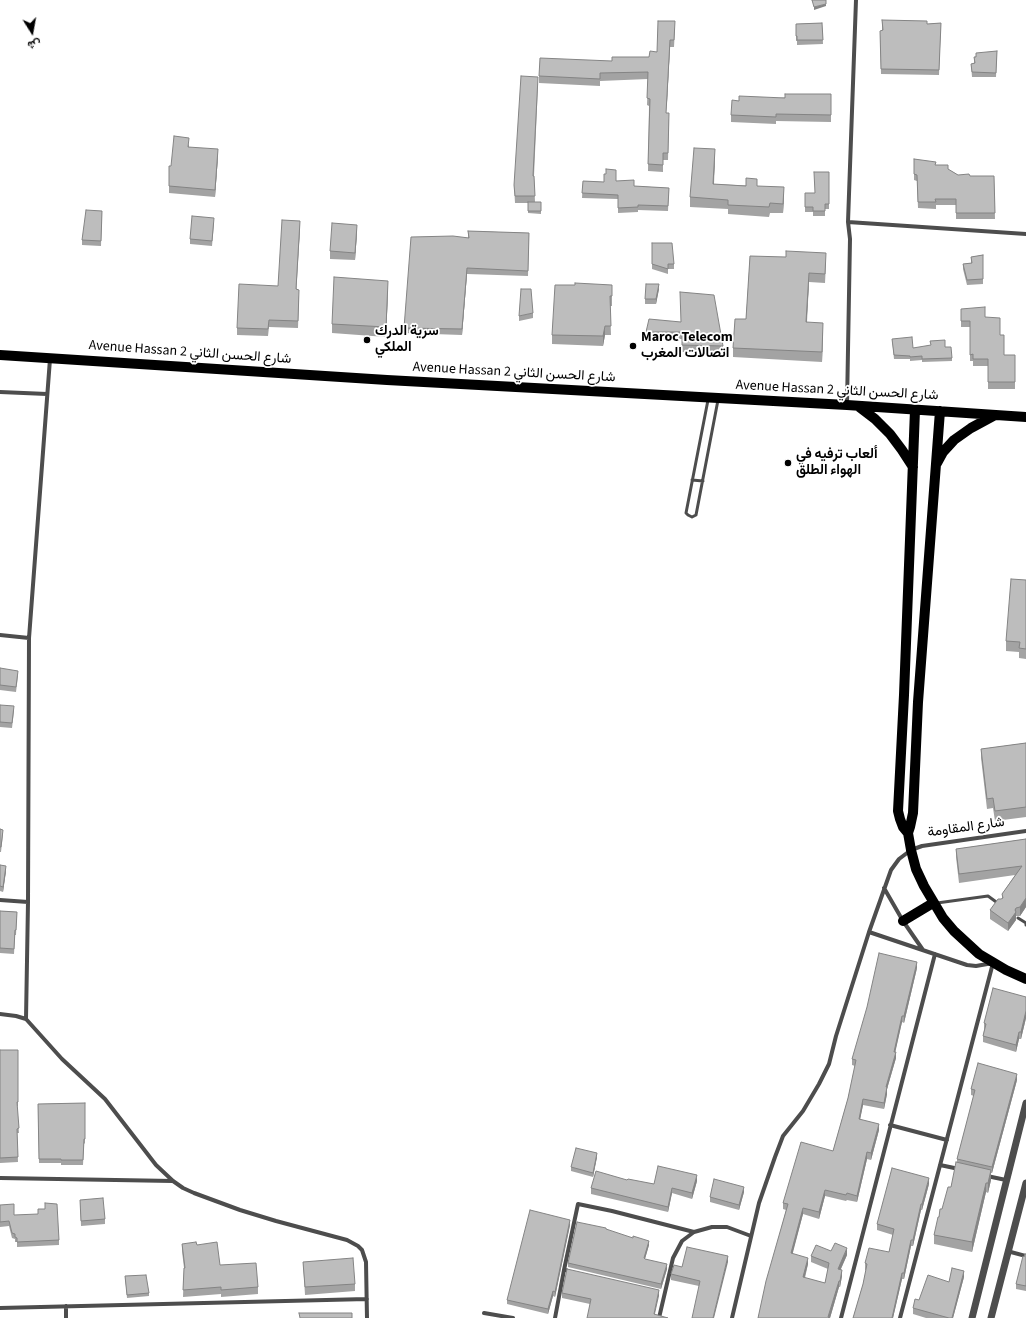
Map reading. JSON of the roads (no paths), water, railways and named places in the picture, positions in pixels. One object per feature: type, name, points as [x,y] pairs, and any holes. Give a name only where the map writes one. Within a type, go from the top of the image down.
[{"type":"main road","name":"Avenue Hassan 2 شارع الحسن الثاني","points":[[0,355],[387,380],[847,405],[1026,417]]},
{"type":"main road","points":[[858,406],[875,419],[890,434],[913,467]]},
{"type":"main road","points":[[908,833],[903,827],[898,811],[905,679],[915,410]]},
{"type":"main road","points":[[940,411],[918,702],[913,813],[908,833],[911,850],[919,874],[933,903],[954,931],[970,946],[993,963],[1026,979]]},
{"type":"main road","points":[[935,467],[943,452],[954,440],[971,428],[995,415]]},
{"type":"main road","points":[[903,921],[933,903]]},
{"type":"street","points":[[847,405],[850,239],[848,222],[856,0]]},
{"type":"street","points":[[848,222],[1026,234]]},
{"type":"street","points":[[26,1019],[29,638],[50,358]]},
{"type":"street","points":[[0,392],[47,394]]},
{"type":"street","points":[[0,635],[29,638]]},
{"type":"street","name":"شارع المقاومة","points":[[911,850],[934,843],[1026,831]]},
{"type":"street","points":[[732,1318],[759,1203],[783,1136],[803,1111],[829,1064],[884,888],[891,870],[899,859],[911,850]]},
{"type":"street","points":[[884,888],[903,921],[923,950]]},
{"type":"street","points":[[0,900],[28,902]]},
{"type":"street","points":[[869,932],[967,965],[985,965],[993,963],[900,1318]]},
{"type":"street","points":[[841,1318],[935,954]]},
{"type":"street","points":[[0,1014],[26,1019],[62,1059],[105,1099],[156,1165],[173,1181],[194,1194],[276,1221],[347,1240],[358,1246],[362,1250],[366,1262],[368,1318]]},
{"type":"street","points":[[972,1318],[1026,1103]]},
{"type":"street","points":[[890,1125],[947,1140]]},
{"type":"street","points":[[940,1165],[962,1170]]},
{"type":"street","points":[[984,1175],[1006,1180]]},
{"type":"street","points":[[0,1178],[173,1181]]},
{"type":"street","points":[[991,1318],[1026,1183]]},
{"type":"street","points":[[555,1318],[578,1204],[694,1232]]},
{"type":"street","points":[[658,1318],[673,1258],[682,1241],[694,1232],[712,1227],[727,1227],[751,1236]]},
{"type":"street","points":[[1007,1252],[1026,1256]]},
{"type":"street","points":[[564,1270],[572,1272]]},
{"type":"street","points":[[656,1291],[664,1293]]},
{"type":"street","points":[[0,1308],[367,1299]]},
{"type":"street","points":[[66,1306],[66,1318]]},
{"type":"street","points":[[484,1313],[513,1318]]},
{"type":"lane","points":[[713,398],[703,482],[696,515],[692,517],[686,513],[692,480],[713,398]]},
{"type":"lane","points":[[692,480],[703,482]]},
{"type":"lane","points":[[933,903],[988,896],[1000,905]]},
{"type":"lane","points":[[1018,918],[1026,923],[1026,925]]},
{"type":"place","name":"سرية الدرك الملكي","points":[[367,340]]},
{"type":"place","name":"Maroc Telecom اتصالات المغرب","points":[[633,346]]},
{"type":"place","name":"ألعاب ترفيه في الهواء الطلق","points":[[788,463]]}]
